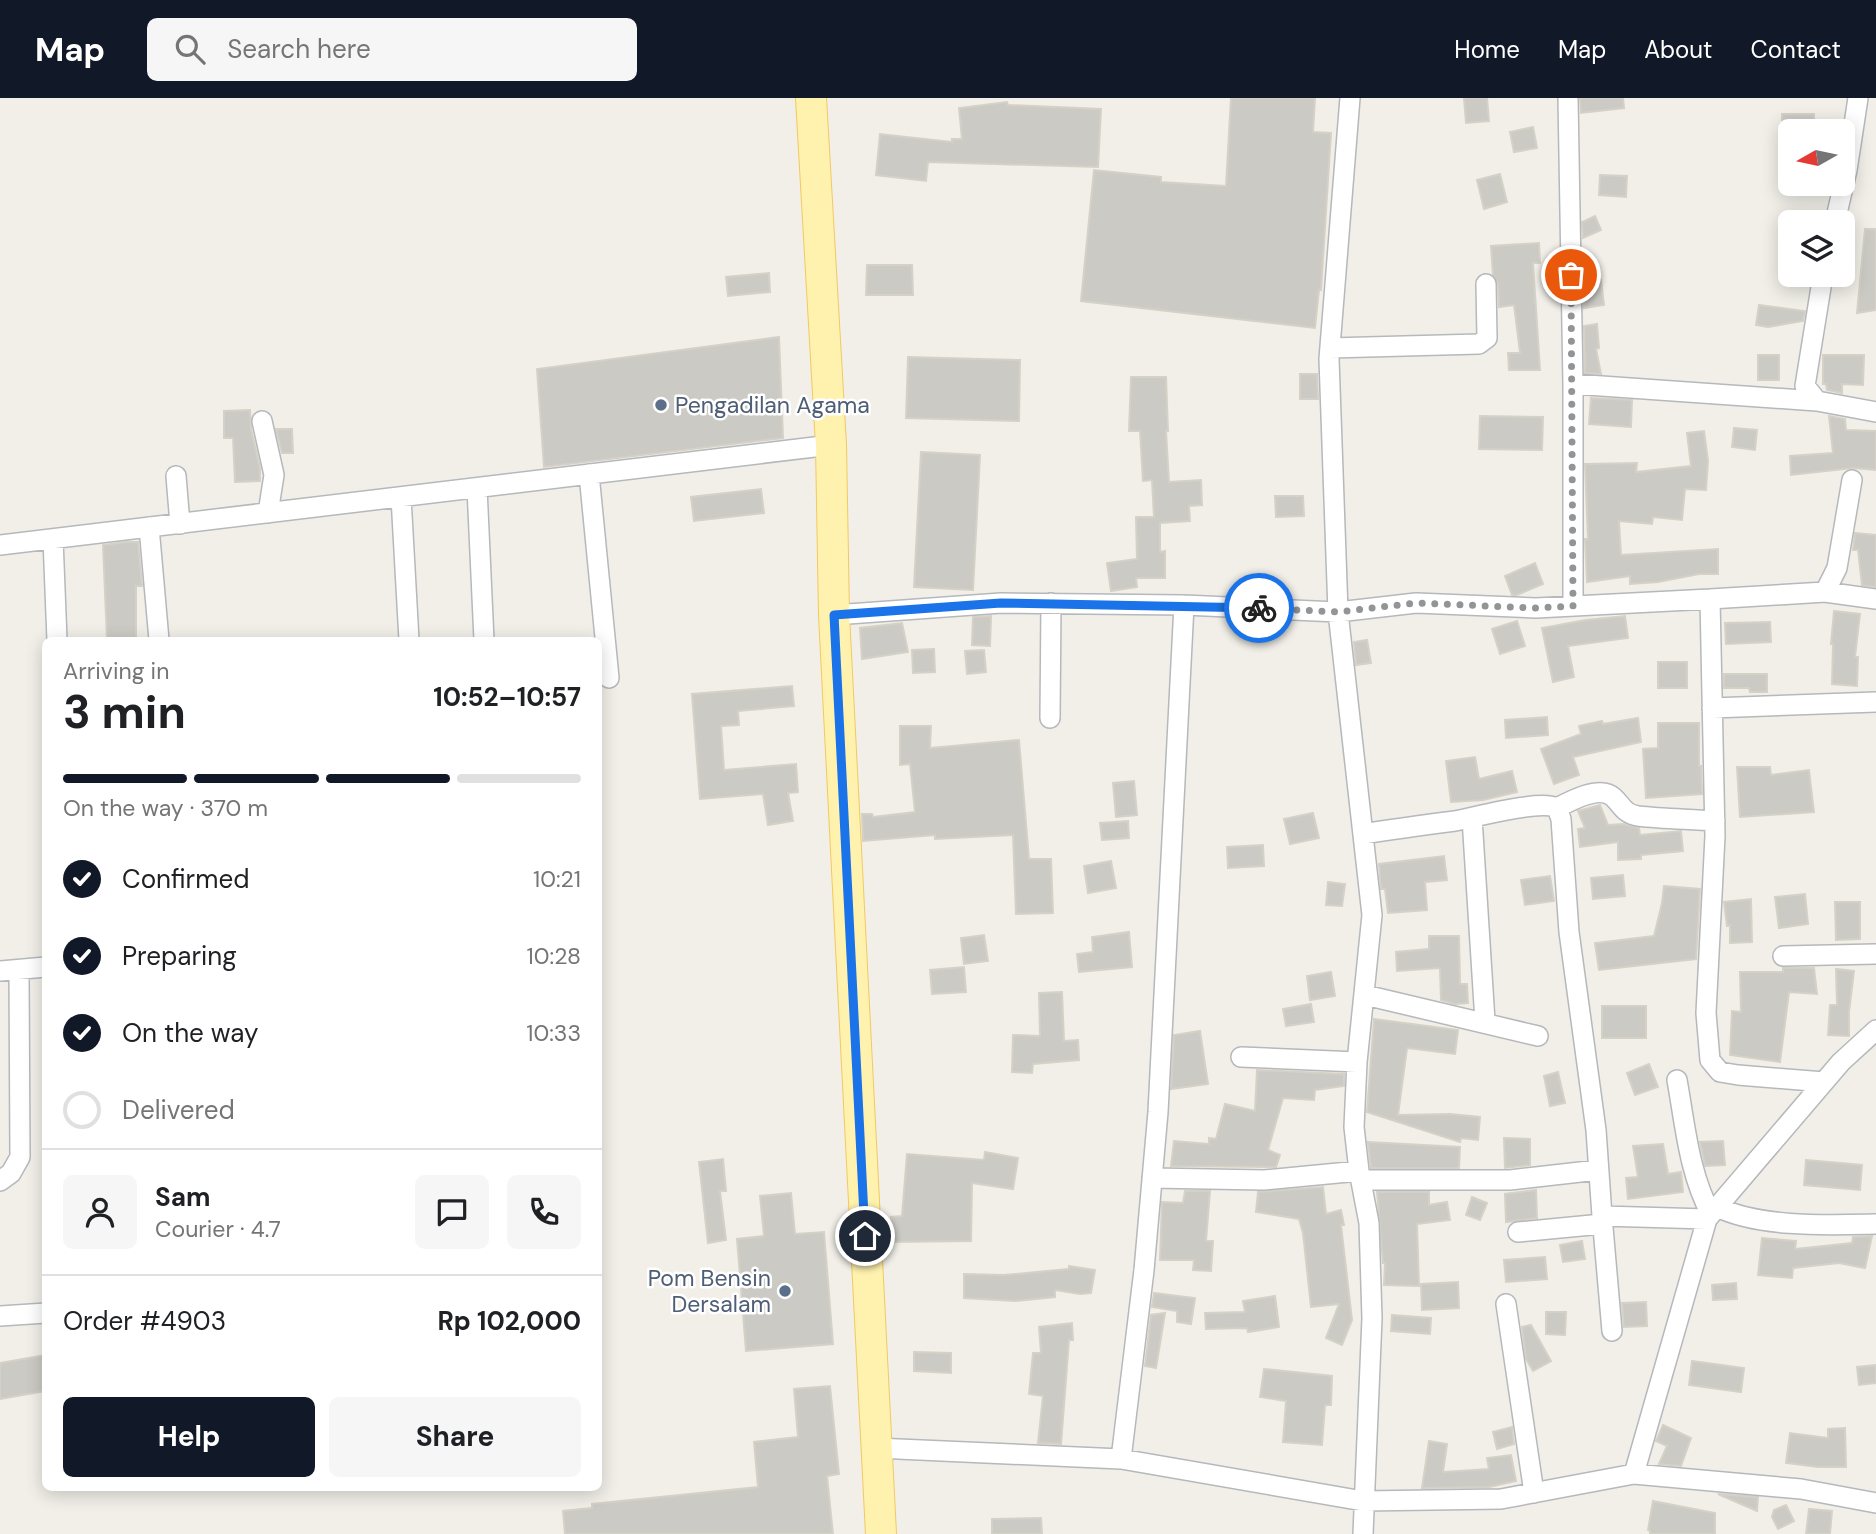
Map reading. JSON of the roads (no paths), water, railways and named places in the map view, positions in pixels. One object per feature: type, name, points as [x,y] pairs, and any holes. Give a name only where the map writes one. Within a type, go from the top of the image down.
[{"type":"main road","points":[[811,98],[831,445],[834,615],[881,1534]]},
{"type":"street","points":[[1350,98],[1330,348],[1338,612],[1372,915],[1357,1062],[1354,1127],[1369,1223],[1373,1318],[1363,1534]]},
{"type":"street","points":[[1568,98],[1573,384],[1573,606]]},
{"type":"street","points":[[1838,210],[1858,98]]},
{"type":"street","points":[[1330,348],[1479,344],[1487,338],[1486,284]]},
{"type":"street","points":[[1817,401],[1808,393],[1805,378],[1821,287]]},
{"type":"street","points":[[1573,384],[1817,401],[1876,412]]},
{"type":"street","points":[[262,421],[274,475],[268,513]]},
{"type":"street","points":[[0,545],[831,445]]},
{"type":"street","points":[[589,474],[609,678]]},
{"type":"street","points":[[176,476],[180,524]]},
{"type":"street","points":[[1825,592],[1837,568],[1852,480]]},
{"type":"street","points":[[477,488],[484,637]]},
{"type":"street","points":[[401,497],[408,637]]},
{"type":"street","points":[[149,527],[159,637]]},
{"type":"street","points":[[53,539],[57,637]]},
{"type":"street","points":[[834,615],[1001,603],[1184,605],[1338,612],[1416,603],[1536,608],[1825,592],[1876,599]]},
{"type":"street","points":[[1710,599],[1715,821],[1706,1013],[1710,1059],[1720,1072],[1824,1082]]},
{"type":"street","points":[[1051,603],[1051,718]]},
{"type":"street","points":[[1121,1458],[1144,1270],[1158,1112],[1184,605]]},
{"type":"street","points":[[1712,708],[1876,702]]},
{"type":"street","points":[[1363,834],[1534,806],[1557,808],[1577,799],[1602,793],[1613,796],[1623,810],[1635,816],[1715,821]]},
{"type":"street","points":[[1557,808],[1561,819],[1569,932],[1596,1130],[1612,1331]]},
{"type":"street","points":[[1472,818],[1485,1021]]},
{"type":"street","points":[[1783,956],[1876,954]]},
{"type":"street","points":[[0,1181],[11,1173],[20,1157],[9,970],[42,967]]},
{"type":"street","points":[[1365,995],[1485,1021],[1538,1036]]},
{"type":"street","points":[[1634,1474],[1712,1213],[1824,1082],[1876,1030]]},
{"type":"street","points":[[1241,1057],[1357,1062]]},
{"type":"street","points":[[1677,1080],[1699,1186],[1712,1213]]},
{"type":"street","points":[[1152,1178],[1264,1180],[1360,1176],[1510,1180],[1598,1170]]},
{"type":"street","points":[[1518,1232],[1602,1220],[1712,1213],[1787,1222],[1876,1224]]},
{"type":"street","points":[[1506,1304],[1534,1493]]},
{"type":"street","points":[[0,1316],[42,1313]]},
{"type":"street","points":[[876,1448],[1121,1458],[1363,1501],[1501,1499],[1634,1474],[1801,1489],[1876,1503]]},
{"type":"place","name":"Pengadilan Agama","points":[[661,405]]},
{"type":"place","name":"Pom Bensin Dersalam","points":[[785,1291]]}]
